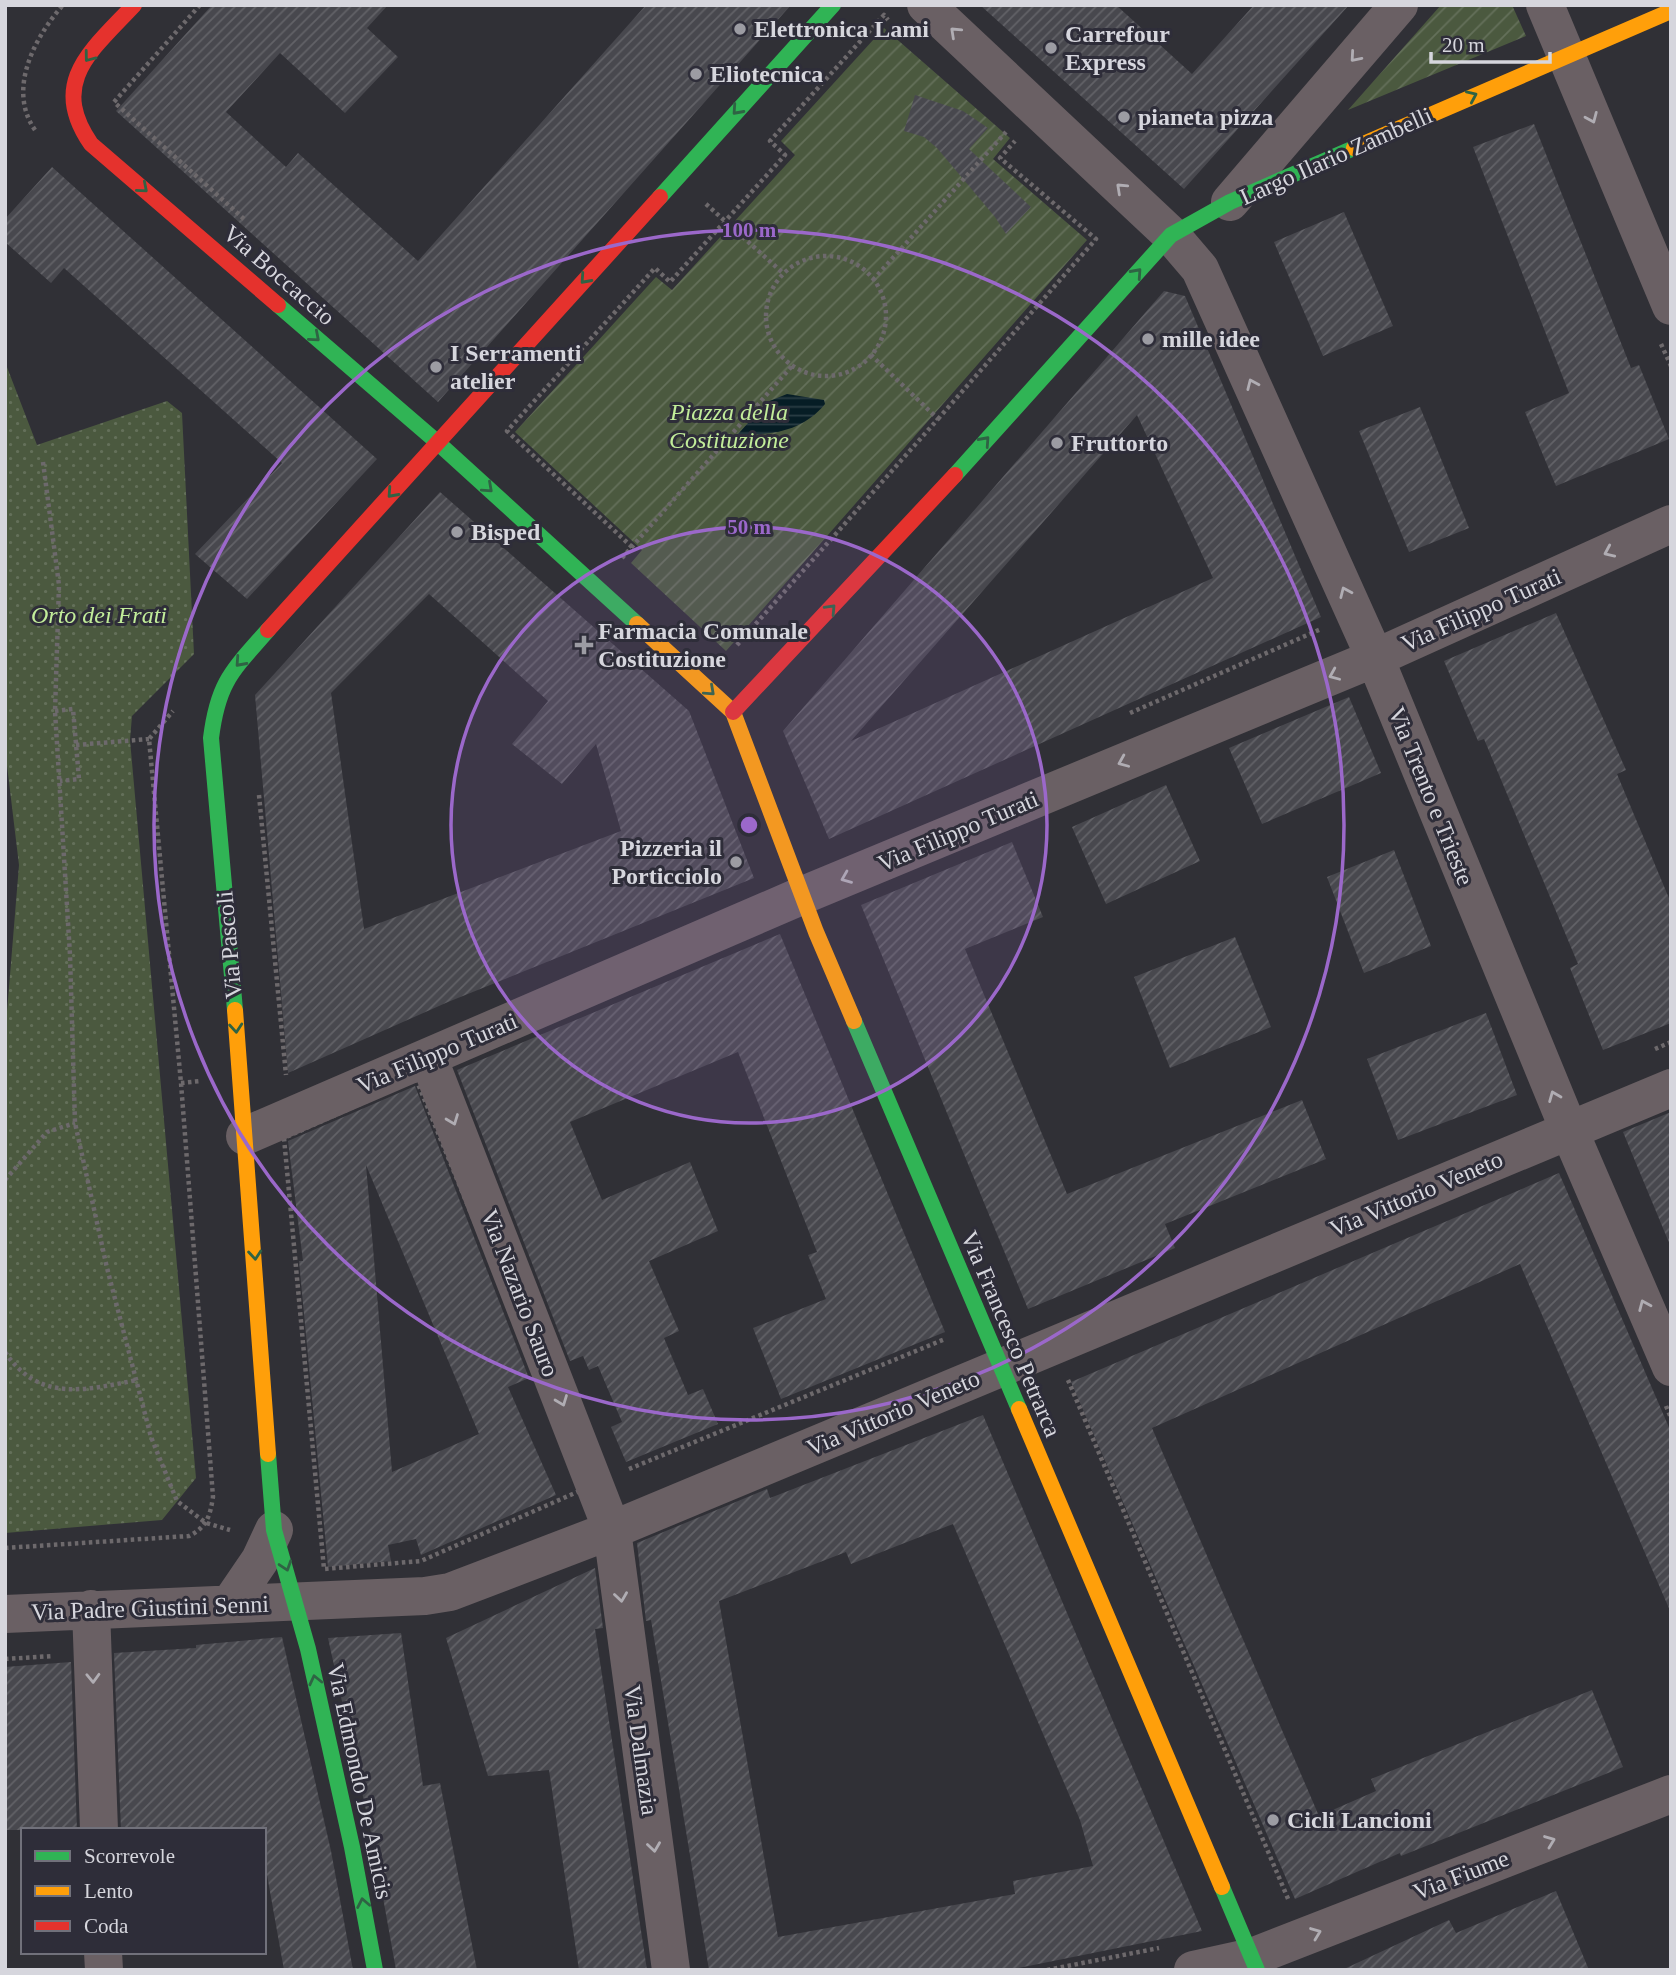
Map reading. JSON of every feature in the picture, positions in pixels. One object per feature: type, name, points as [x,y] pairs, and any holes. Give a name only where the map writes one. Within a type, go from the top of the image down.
[{"type":"street","name":"Via Boccaccio","points":[[134,5],[88,57],[72,86],[74,115],[91,144],[437,442]]},
{"type":"street","points":[[833,5],[437,442],[733,712],[905,530],[1171,235],[1230,202]]},
{"type":"street","points":[[926,5],[1171,235]]},
{"type":"street","name":"Largo Ilario Zambelli","points":[[1230,202],[1399,5]]},
{"type":"street","points":[[1545,5],[1671,306]]},
{"type":"street","name":"Largo Ilario Zambelli","points":[[1230,202],[1671,11]]},
{"type":"street","name":"Via Trento e Trieste","points":[[1171,235],[1200,269],[1375,658],[1569,1130],[1671,1367]]},
{"type":"street","name":"Via Pascoli","points":[[230,1604],[260,1560],[245,1136],[211,738],[215,704],[227,676],[437,442]]},
{"type":"street","name":"Via Filippo Turati","points":[[245,1136],[801,896],[1375,658],[1671,524]]},
{"type":"street","name":"Via Francesco Petrarca","points":[[733,712],[801,896],[1255,1964]]},
{"type":"street","name":"Via Nazario Sauro","points":[[428,1057],[612,1530]]},
{"type":"street","name":"Via Vittorio Veneto","points":[[296,1602],[425,1596],[450,1592],[612,1530],[1671,1088]]},
{"type":"street","name":"Via Dalmazia","points":[[612,1530],[671,1970]]},
{"type":"street","name":"Via Pascoli","points":[[257,1532],[296,1602]]},
{"type":"street","name":"Via Padre Giustini Senni","points":[[5,1614],[296,1602]]},
{"type":"street","name":"Via Edmondo De Amicis","points":[[296,1602],[349,1834],[375,1970]]},
{"type":"street","points":[[91,1609],[99,1828]]},
{"type":"street","name":"Via Fiume","points":[[1179,1958],[1255,1964],[1671,1794]]},
{"type":"path","points":[[39,38],[63,5]]},
{"type":"path","points":[[200,5],[114,102],[245,220]]},
{"type":"path","points":[[632,547],[508,431],[655,268],[670,282],[786,155],[770,141],[884,15],[893,24]]},
{"type":"path","points":[[873,280],[1009,129]]},
{"type":"path","points":[[736,647],[1096,239],[1000,158]]},
{"type":"path","points":[[676,177],[784,274]]},
{"type":"path","points":[[830,256],[846,260],[873,280],[882,294],[885,326],[871,355],[858,367],[842,374],[825,376],[792,366],[779,354],[766,322],[773,288],[797,263],[830,256]]},
{"type":"path","points":[[871,355],[938,419]]},
{"type":"path","points":[[631,568],[622,559],[792,366]]},
{"type":"path","points":[[43,462],[58,585],[55,711],[70,955],[75,1123],[107,1268],[151,1437],[177,1501],[206,1523],[257,1532]]},
{"type":"path","points":[[1117,719],[1332,624]]},
{"type":"path","points":[[55,711],[73,709],[79,779],[60,781]]},
{"type":"path","points":[[76,746],[149,738]]},
{"type":"path","points":[[258,786],[286,1077],[290,1076]]},
{"type":"path","points":[[1646,1052],[1671,1042]]},
{"type":"path","points":[[416,1079],[584,1489],[421,1561],[324,1569],[284,1138],[416,1079]]},
{"type":"path","points":[[5,1180],[47,1132],[75,1123]]},
{"type":"path","points":[[623,1471],[946,1339]]},
{"type":"path","points":[[5,1352],[14,1365],[41,1386],[81,1391],[137,1380]]},
{"type":"path","points":[[1067,1378],[1292,1908]]},
{"type":"path","points":[[1665,1405],[1671,1418]]},
{"type":"path","points":[[5,1659],[66,1656]]},
{"type":"path","points":[[1047,1970],[1179,1958]]},
{"type":"green space","points":[[1441,5],[1512,5],[1526,36],[1348,110]]},
{"type":"green space","name":"Piazza della Costituzione","points":[[884,28],[1010,138],[993,159],[1087,240],[726,651],[631,563],[642,550],[515,432],[656,277],[672,290],[795,155],[781,141]]},
{"type":"green space","name":"Orto dei Frati","points":[[5,362],[37,445],[167,401],[182,413],[194,654],[132,716],[130,740],[196,1478],[162,1520],[5,1533],[5,1036],[19,865],[5,749]]},
{"type":"water","points":[[787,394],[824,400],[825,404],[807,420],[786,430],[738,434],[767,402]]},
{"type":"building","points":[[212,5],[388,5],[367,28],[398,57],[345,113],[280,53],[226,112],[286,167],[298,153],[418,261],[646,5],[791,5],[438,402],[116,111]]},
{"type":"building","points":[[980,5],[1116,5],[1192,74],[1254,5],[1349,5],[1184,189]]},
{"type":"building","points":[[915,95],[963,111],[988,128],[969,149],[1031,207],[1006,234],[937,148],[924,137],[904,131]]},
{"type":"building","points":[[1534,124],[1631,368],[1639,365],[1669,439],[1556,486],[1525,412],[1569,393],[1473,147]]},
{"type":"building","points":[[52,167],[377,459],[247,599],[195,554],[282,463],[64,268],[51,283],[5,242],[5,219]]},
{"type":"building","points":[[1344,212],[1393,326],[1323,356],[1274,242]]},
{"type":"building","points":[[1164,291],[1185,296],[1321,617],[829,839],[783,731]],"holes":[[[1137,415],[1213,578],[851,741]]]},
{"type":"building","points":[[1420,407],[1469,528],[1409,552],[1359,431]]},
{"type":"building","points":[[440,492],[689,711],[754,878],[448,1002],[288,1073],[255,695]],"holes":[[[429,594],[548,701],[512,744],[562,784],[596,744],[621,831],[364,929],[331,693]]]},
{"type":"building","points":[[1556,613],[1626,770],[1617,774],[1671,903],[1671,1023],[1603,1050],[1570,968],[1578,964],[1484,739],[1478,741],[1444,661]]},
{"type":"building","points":[[1349,697],[1381,773],[1262,824],[1229,748]]},
{"type":"building","points":[[1166,785],[1200,861],[1106,904],[1072,827]]},
{"type":"building","points":[[1012,842],[1043,917],[965,949],[1067,1194],[1302,1100],[1326,1159],[1165,1224],[1175,1248],[1028,1309],[861,905]]},
{"type":"building","points":[[1394,850],[1431,946],[1364,973],[1327,877]]},
{"type":"building","points":[[780,934],[945,1332],[781,1399],[753,1328],[826,1299],[808,1255],[817,1252],[738,1052],[570,1122],[602,1200],[690,1162],[718,1231],[649,1261],[679,1331],[664,1338],[688,1395],[703,1389],[718,1424],[626,1462],[611,1427],[622,1422],[598,1366],[589,1370],[583,1356],[570,1361],[457,1070]]},
{"type":"building","points":[[1235,937],[1271,1027],[1170,1068],[1134,977]]},
{"type":"building","points":[[1486,1013],[1517,1095],[1398,1140],[1367,1059]]},
{"type":"building","points":[[415,1086],[529,1378],[508,1387],[556,1495],[421,1555],[416,1539],[388,1545],[391,1561],[328,1567],[299,1261],[303,1261],[288,1141]],"holes":[[[366,1165],[479,1434],[392,1472]]]},
{"type":"building","points":[[1671,1112],[1671,1245],[1670,1245],[1623,1132]]},
{"type":"building","points":[[1559,1173],[1671,1432],[1671,1613],[1520,1264],[1152,1428],[1319,1816],[1376,1791],[1371,1779],[1592,1690],[1623,1767],[1401,1856],[1400,1853],[1295,1899],[1071,1382]]},
{"type":"building","points":[[983,1415],[1202,1931],[1009,1970],[709,1970],[651,1620],[646,1621],[637,1543],[767,1489],[770,1498]],"holes":[[[953,1524],[1080,1820],[1093,1866],[1013,1881],[1015,1894],[778,1937],[719,1601],[846,1552],[851,1564]]]},
{"type":"building","points":[[595,1568],[603,1628],[595,1629],[647,1970],[579,1970],[549,1770],[488,1776],[446,1638]]},
{"type":"building","points":[[401,1633],[423,1786],[440,1783],[477,1970],[396,1970],[373,1842],[328,1638]]},
{"type":"building","points":[[282,1637],[331,1851],[353,1970],[284,1970],[266,1869],[266,1828],[121,1828],[114,1653],[196,1648],[196,1645]]},
{"type":"building","points":[[71,1662],[77,1828],[5,1830],[5,1667]]},
{"type":"building","points":[[1556,1891],[1589,1970],[1342,1970],[1449,1920],[1456,1933]]},
{"type":"traffic: fast","points":[[660,197],[833,5]]},
{"type":"traffic: fast","points":[[955,475],[1171,235],[1230,202],[1354,148]]},
{"type":"traffic: fast","points":[[278,305],[437,442],[637,624]]},
{"type":"traffic: fast","points":[[235,1010],[211,738],[218,703],[229,678],[268,630]]},
{"type":"traffic: fast","points":[[854,1021],[1019,1409]]},
{"type":"traffic: fast","points":[[268,1454],[274,1530],[308,1649],[352,1847],[375,1970]]},
{"type":"traffic: fast","points":[[1222,1887],[1257,1970]]},
{"type":"traffic: slow","points":[[1354,148],[1671,11]]},
{"type":"traffic: slow","points":[[637,624],[733,712],[816,932],[854,1021]]},
{"type":"traffic: slow","points":[[235,1010],[268,1454]]},
{"type":"traffic: slow","points":[[1019,1409],[1222,1887]]},
{"type":"traffic: jam","points":[[134,5],[91,52],[81,68],[75,85],[74,102],[79,122],[91,144],[278,305]]},
{"type":"traffic: jam","points":[[268,630],[660,197]]},
{"type":"traffic: jam","points":[[733,712],[955,475]]},
{"type":"place","name":"Elettronica Lami","points":[[740,29]]},
{"type":"place","name":"Carrefour Express","points":[[1051,48]]},
{"type":"place","name":"Eliotecnica","points":[[696,74]]},
{"type":"place","name":"pianeta pizza","points":[[1124,117]]},
{"type":"place","name":"mille idee","points":[[1148,339]]},
{"type":"place","name":"I Serramenti atelier","points":[[436,367]]},
{"type":"place","name":"Fruttorto","points":[[1057,443]]},
{"type":"place","name":"Bisped","points":[[457,532]]},
{"type":"place","name":"Farmacia Comunale Costituzione","points":[[584,645]]},
{"type":"place","name":"Pizzeria il Porticciolo","points":[[736,862]]},
{"type":"place","name":"Cicli Lancioni","points":[[1273,1820]]}]
